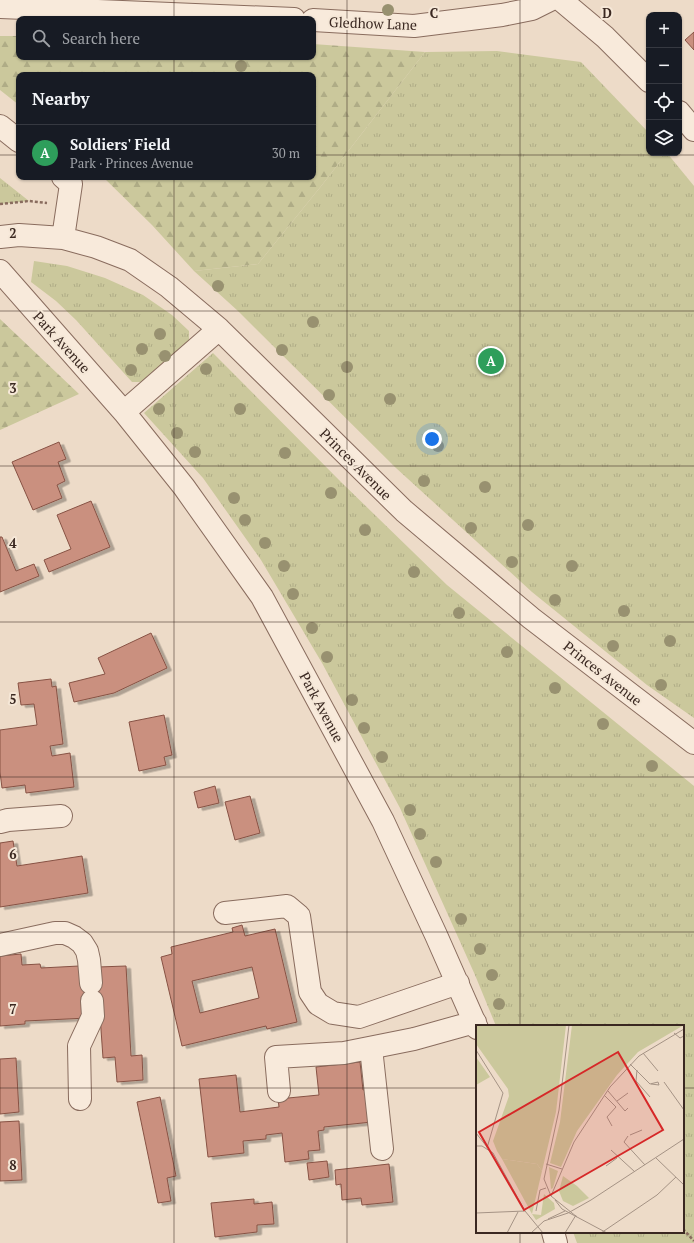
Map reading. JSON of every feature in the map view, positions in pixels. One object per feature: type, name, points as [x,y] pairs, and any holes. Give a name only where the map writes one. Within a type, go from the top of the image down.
[{"type":"street","name":"Gledhow Lane","points":[[316,20],[414,26],[502,15],[532,9],[550,0]]},
{"type":"street","points":[[561,0],[605,37],[646,78]]},
{"type":"street","points":[[0,7],[220,16]]},
{"type":"street","points":[[682,116],[694,130]]},
{"type":"street","points":[[0,126],[16,139]]},
{"type":"street","points":[[63,238],[71,184],[66,180]]},
{"type":"street","name":"Princes Avenue","points":[[0,236],[19,235],[63,238],[96,247],[130,260],[170,286],[219,329],[404,511],[531,618],[694,743]]},
{"type":"street","name":"Park Avenue","points":[[0,272],[124,412],[184,487],[262,597],[383,821],[476,1025]]},
{"type":"street","points":[[124,412],[219,329]]},
{"type":"street","points":[[0,822],[60,816]]},
{"type":"street","points":[[225,913],[287,906],[299,916],[310,992],[318,1004],[333,1013],[359,1017],[458,984]]},
{"type":"street","points":[[0,945],[55,933],[74,937],[82,943],[87,951],[93,1016],[79,1046],[80,1099]]},
{"type":"street","points":[[279,1091],[276,1057],[344,1053],[476,1025]]},
{"type":"street","points":[[371,1048],[382,1149]]},
{"type":"street","points":[[553,1233],[556,1243]]},
{"type":"path","points":[[0,204],[29,202],[68,206]]},
{"type":"path","points":[[684,1230],[694,1241]]},
{"type":"green space","points":[[0,36],[16,36],[16,60],[316,60],[316,44],[425,52],[322,185],[258,264],[194,271],[152,225],[106,180],[316,180],[316,72],[16,72],[16,103],[0,90]]},
{"type":"green space","points":[[497,51],[581,62],[646,130],[646,156],[669,156],[694,186],[694,718],[647,685],[532,592],[396,468],[238,311],[194,271],[258,264],[322,185],[425,52]]},
{"type":"green space","points":[[0,178],[29,201],[0,204]]},
{"type":"green space","points":[[34,261],[67,266],[105,278],[143,295],[172,315],[189,331],[189,343],[146,380],[141,382],[132,382],[76,320],[56,301],[31,282]]},
{"type":"green space","points":[[0,319],[79,394],[0,430]]},
{"type":"green space","points":[[213,353],[341,482],[447,585],[694,786],[694,1243],[577,1243],[573,1233],[684,1233],[684,1025],[496,1025],[475,975],[400,808],[322,663],[261,560],[203,478],[144,413]]},
{"type":"building","points":[[694,32],[694,50],[685,40]]},
{"type":"building","points":[[59,442],[66,459],[58,462],[65,481],[57,485],[62,498],[33,510],[12,462]]},
{"type":"building","points":[[91,501],[110,547],[49,572],[44,560],[71,549],[57,515]]},
{"type":"building","points":[[0,537],[2,537],[16,571],[34,564],[39,576],[0,592]]},
{"type":"building","points":[[151,633],[167,668],[114,693],[74,702],[69,683],[105,674],[98,658]]},
{"type":"building","points":[[51,679],[52,687],[56,686],[63,744],[50,746],[52,756],[70,753],[74,787],[26,793],[25,785],[2,788],[0,772],[0,730],[37,725],[34,704],[21,705],[18,683]]},
{"type":"building","points":[[164,715],[172,755],[164,757],[166,765],[139,771],[129,722]]},
{"type":"building","points":[[215,786],[219,803],[198,808],[194,792]]},
{"type":"building","points":[[250,796],[260,833],[235,840],[225,802]]},
{"type":"building","points":[[13,841],[17,866],[82,856],[88,893],[0,907],[0,843]]},
{"type":"building","points":[[242,925],[245,936],[275,929],[297,1022],[267,1029],[266,1026],[182,1046],[161,957],[172,954],[171,947],[233,932],[232,928]],"holes":[[[252,967],[259,998],[200,1013],[192,981]]]},
{"type":"building","points":[[21,954],[22,965],[40,964],[41,968],[126,966],[131,1056],[142,1055],[143,1080],[117,1082],[115,1057],[103,1058],[99,1001],[88,1018],[25,1021],[25,1024],[0,1026],[0,956]]},
{"type":"building","points":[[16,1058],[19,1112],[0,1114],[0,1059]]},
{"type":"building","points":[[360,1062],[363,1090],[369,1089],[372,1122],[324,1127],[324,1130],[318,1131],[320,1150],[308,1151],[309,1159],[285,1162],[282,1133],[266,1135],[266,1139],[243,1141],[244,1153],[208,1157],[199,1079],[236,1075],[240,1112],[279,1107],[278,1099],[319,1095],[316,1067]]},
{"type":"building","points":[[160,1097],[176,1176],[167,1178],[171,1201],[158,1203],[137,1102]]},
{"type":"building","points":[[19,1121],[22,1180],[0,1181],[0,1122]]},
{"type":"building","points":[[327,1161],[329,1177],[309,1180],[307,1163]]},
{"type":"building","points":[[389,1164],[393,1202],[362,1205],[361,1198],[342,1200],[341,1184],[336,1185],[335,1170]]},
{"type":"building","points":[[254,1199],[254,1204],[272,1202],[274,1224],[257,1225],[257,1232],[215,1237],[211,1203]]},
{"type":"place","name":"Soldiers' Field","points":[[491,361]]}]
